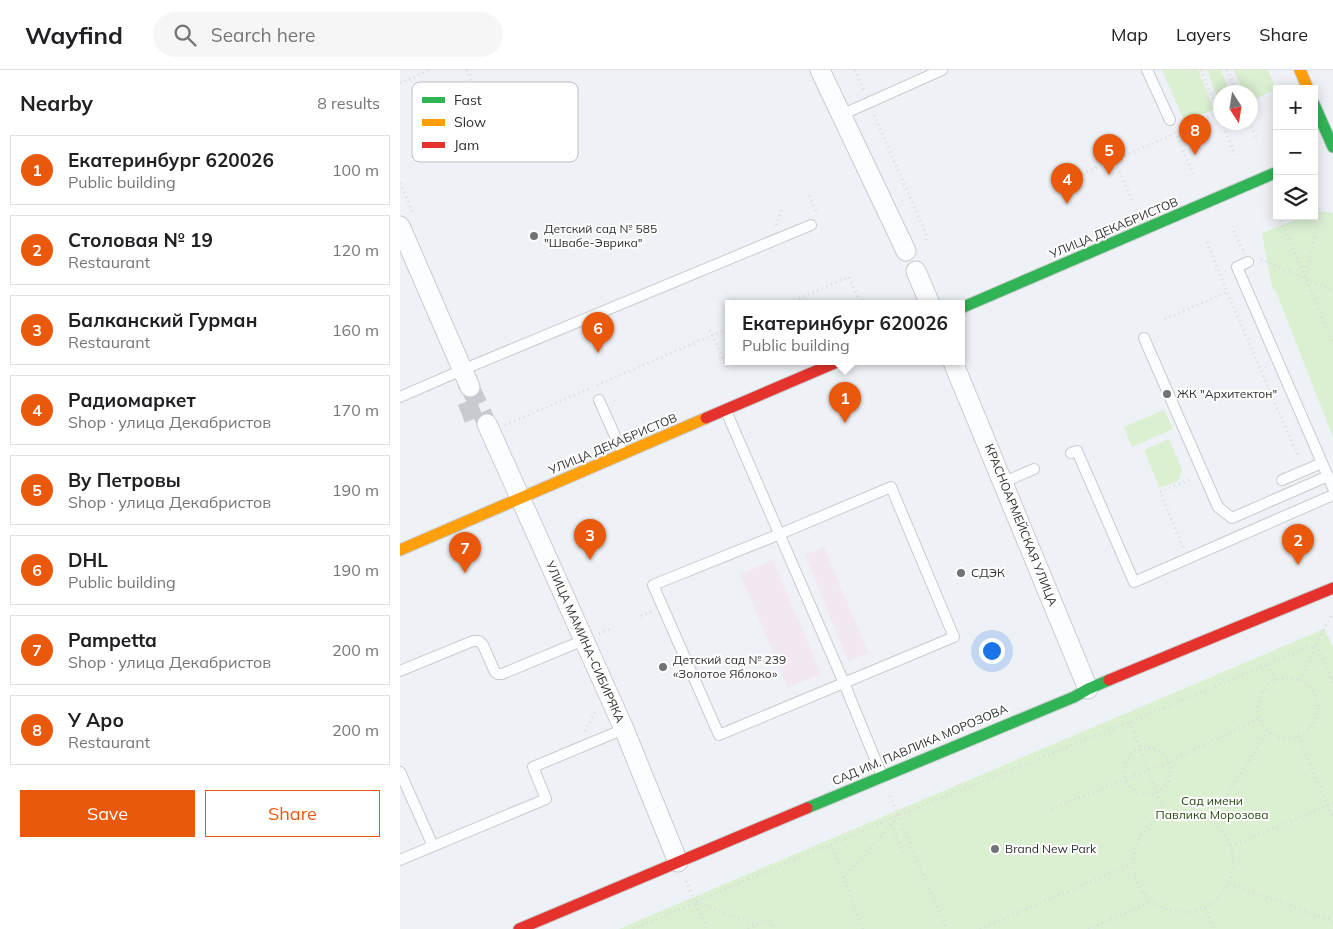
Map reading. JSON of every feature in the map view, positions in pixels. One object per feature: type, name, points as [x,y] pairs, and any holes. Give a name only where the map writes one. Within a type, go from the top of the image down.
[{"type":"main road","points":[[1300,70],[1306,85]]},
{"type":"main road","points":[[1318,113],[1333,148],[1320,154]]},
{"type":"main road","name":"УЛИЦА ДЕКАБРИСТОВ","points":[[965,306],[1273,174]]},
{"type":"main road","name":"УЛИЦА ДЕКАБРИСТОВ","points":[[400,550],[829,365]]},
{"type":"main road","name":"САД ИМ. ПАВЛИКА МОРОЗОВА","points":[[519,929],[1088,689],[1333,588]]},
{"type":"street","points":[[820,70],[906,251]]},
{"type":"street","points":[[400,226],[470,387]]},
{"type":"street","points":[[916,272],[928,300]]},
{"type":"street","name":"КРАСНОАРМЕЙСКАЯ УЛИЦА","points":[[954,365],[1088,689]]},
{"type":"street","name":"УЛИЦА МАМИНА-СИБИРЯКА","points":[[492,426],[521,498],[624,729],[678,862]]},
{"type":"lane","points":[[841,114],[942,70]]},
{"type":"lane","points":[[1147,70],[1170,120]]},
{"type":"lane","points":[[400,397],[816,222]]},
{"type":"lane","points":[[1248,262],[1237,267],[1333,488]]},
{"type":"lane","points":[[1144,338],[1218,507],[1232,518],[1328,476]]},
{"type":"lane","points":[[599,400],[623,454]]},
{"type":"lane","points":[[726,410],[844,683],[882,776]]},
{"type":"lane","points":[[1071,453],[1077,451],[1134,582],[1333,495]]},
{"type":"lane","points":[[1282,480],[1322,463]]},
{"type":"lane","points":[[1004,482],[1034,469]]},
{"type":"lane","points":[[891,487],[954,637],[844,683],[719,735],[653,585],[891,487]]},
{"type":"lane","points":[[400,671],[473,641],[479,641],[484,645],[495,672],[502,674],[584,640]]},
{"type":"lane","points":[[400,860],[546,800],[533,767],[624,729]]},
{"type":"lane","points":[[400,772],[433,846]]},
{"type":"path","points":[[400,83],[431,70]]},
{"type":"path","points":[[467,70],[472,82]]},
{"type":"path","points":[[855,70],[927,236],[925,243]]},
{"type":"path","points":[[1202,70],[1213,97]]},
{"type":"path","points":[[1227,70],[1234,85]]},
{"type":"path","points":[[1068,177],[1072,178],[1114,160],[1213,115]]},
{"type":"path","points":[[1170,120],[1193,174]]},
{"type":"path","points":[[1225,130],[1235,155]]},
{"type":"path","points":[[1253,130],[1256,139]]},
{"type":"path","points":[[1114,160],[1132,200]]},
{"type":"path","points":[[810,196],[816,222]]},
{"type":"path","points":[[1305,278],[1321,211],[1318,205]]},
{"type":"path","points":[[780,216],[783,207]]},
{"type":"path","points":[[1281,220],[1333,343]]},
{"type":"path","points":[[1234,231],[1248,262],[1261,259],[1333,290]]},
{"type":"path","points":[[1208,242],[1227,292],[1305,471]]},
{"type":"path","points":[[794,300],[849,277],[859,300]]},
{"type":"path","points":[[1166,319],[1227,292]]},
{"type":"path","points":[[710,330],[725,363]]},
{"type":"path","points":[[492,426],[725,330]]},
{"type":"path","points":[[726,365],[728,370]]},
{"type":"path","points":[[1188,558],[1160,492],[1203,473]]},
{"type":"path","points":[[1300,680],[1316,644],[1333,613]]},
{"type":"path","points":[[633,929],[899,815],[1130,722],[1316,644]]},
{"type":"path","points":[[1316,644],[1333,683]]},
{"type":"path","points":[[1268,665],[1276,680]]},
{"type":"path","points":[[1284,678],[1300,680],[1310,687],[1316,697],[1318,708],[1315,719],[1309,729],[1298,736],[1283,737],[1275,735],[1268,730],[1260,718],[1258,711],[1260,696],[1264,689],[1276,680],[1284,678]]},
{"type":"path","points":[[576,749],[606,689]]},
{"type":"path","points":[[1051,809],[1168,762],[1260,718]]},
{"type":"path","points":[[1130,722],[1165,815]]},
{"type":"path","points":[[1212,820],[1268,730]]},
{"type":"path","points":[[1298,736],[1333,818]]},
{"type":"path","points":[[1140,749],[1154,749],[1161,753],[1168,762],[1170,772],[1168,780],[1156,792],[1142,793],[1134,790],[1125,779],[1125,763],[1128,757],[1140,749]]},
{"type":"path","points":[[890,796],[947,929]]},
{"type":"path","points":[[1231,846],[1333,803]]},
{"type":"path","points":[[1180,812],[1196,813],[1212,820],[1224,832],[1231,846],[1233,865],[1229,884],[1222,894],[1205,908],[1190,912],[1176,912],[1162,908],[1151,902],[1138,885],[1132,864],[1135,845],[1146,827],[1165,815],[1180,812]]},
{"type":"path","points":[[844,878],[899,815]]},
{"type":"path","points":[[891,824],[905,854]]},
{"type":"path","points":[[831,844],[863,929]]},
{"type":"path","points":[[678,862],[707,929]]},
{"type":"path","points":[[980,929],[1132,864]]},
{"type":"path","points":[[1229,884],[1333,921]]},
{"type":"path","points":[[695,902],[756,926]]},
{"type":"path","points":[[1088,929],[1151,902]]},
{"type":"path","points":[[1205,908],[1214,929]]},
{"type":"path","points":[[748,929],[769,919],[773,929]]},
{"type":"shaded area","points":[[824,547],[868,653],[848,661],[805,555]]},
{"type":"shaded area","points":[[773,560],[821,674],[788,688],[740,574]]},
{"type":"green space","points":[[1162,70],[1198,70],[1213,110],[1184,120]]},
{"type":"green space","points":[[1207,70],[1221,70],[1227,85],[1213,86]]},
{"type":"green space","points":[[1234,70],[1268,70],[1274,85],[1273,90],[1258,98],[1258,85],[1241,85]]},
{"type":"green space","points":[[1318,212],[1333,213],[1333,437],[1277,294],[1272,287],[1262,233],[1296,220],[1318,220]]},
{"type":"green space","points":[[1164,410],[1173,429],[1132,447],[1124,427]]},
{"type":"green space","points":[[1169,439],[1182,470],[1178,481],[1160,488],[1144,450]]},
{"type":"green space","name":"Сад имени Павлика Морозова","points":[[1324,629],[1333,647],[1333,929],[619,929]]},
{"type":"tunnel","points":[[470,387],[487,424],[475,422],[464,395],[470,387]]},
{"type":"traffic: fast","points":[[1318,113],[1333,147]]},
{"type":"traffic: fast","points":[[965,306],[1273,174]]},
{"type":"traffic: fast","points":[[807,808],[1074,697],[1109,680]]},
{"type":"traffic: slow","points":[[1300,70],[1306,85]]},
{"type":"traffic: slow","points":[[400,550],[706,418]]},
{"type":"traffic: jam","points":[[706,418],[830,365]]},
{"type":"traffic: jam","points":[[1109,680],[1333,588]]},
{"type":"traffic: jam","points":[[519,929],[807,808]]},
{"type":"place","name":"У Аро","points":[[1195,155]]},
{"type":"place","name":"By Петровы","points":[[1109,175]]},
{"type":"place","name":"Радиомаркет","points":[[1067,204]]},
{"type":"place","name":"Детский сад № 585 \"Швабе-Эврика\"","points":[[534,236]]},
{"type":"place","name":"DHL","points":[[598,353]]},
{"type":"place","name":"ЖК \"Архитектон\"","points":[[1167,394]]},
{"type":"place","name":"Екатеринбург 620026","points":[[845,423]]},
{"type":"place","name":"Балканский Гурман","points":[[590,560]]},
{"type":"place","name":"Столовая № 19","points":[[1298,565]]},
{"type":"place","name":"Pampetta","points":[[465,573]]},
{"type":"place","name":"СДЭК","points":[[961,573]]},
{"type":"place","name":"Детский сад № 239 «Золотое Яблоко»","points":[[663,667]]},
{"type":"place","name":"Brand New Park","points":[[995,849]]}]
